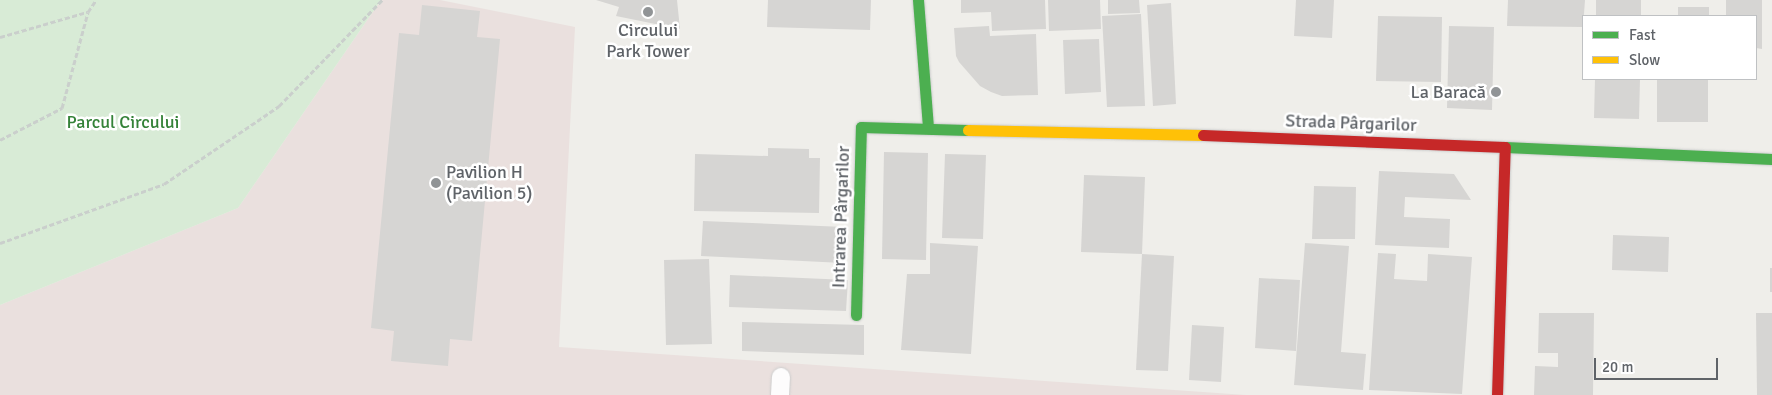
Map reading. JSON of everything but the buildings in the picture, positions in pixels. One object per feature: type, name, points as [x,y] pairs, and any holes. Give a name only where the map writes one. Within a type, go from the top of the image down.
[{"type":"street","points":[[918,0],[928,128]]},
{"type":"street","name":"Intrarea Pârgarilor","points":[[856,315],[861,127],[928,128]]},
{"type":"street","name":"Strada Pârgarilor","points":[[928,128],[1312,138],[1772,159]]},
{"type":"street","points":[[1497,395],[1505,147]]},
{"type":"lane","points":[[780,395],[781,377]]},
{"type":"path","points":[[0,140],[62,108],[88,12],[96,0]]},
{"type":"path","points":[[0,243],[164,184],[279,106],[382,0]]},
{"type":"path","points":[[0,38],[88,12]]},
{"type":"shaded area","points":[[381,0],[440,0],[575,27],[559,347],[1246,395],[0,395],[0,305],[238,208]]},
{"type":"green space","name":"Parcul Circului","points":[[0,0],[381,0],[238,208],[0,305]]},
{"type":"traffic: fast","points":[[918,0],[928,127]]},
{"type":"traffic: fast","points":[[856,315],[861,127],[968,130]]},
{"type":"traffic: fast","points":[[1505,147],[1772,159]]},
{"type":"traffic: slow","points":[[968,130],[1203,135]]},
{"type":"traffic: jam","points":[[1203,135],[1505,147]]},
{"type":"traffic: jam","points":[[1497,395],[1505,147]]},
{"type":"place","name":"Circului Park Tower","points":[[648,12]]},
{"type":"place","name":"La Baracă","points":[[1496,92]]},
{"type":"place","name":"Pavilion H (Pavilion 5)","points":[[436,183]]}]
